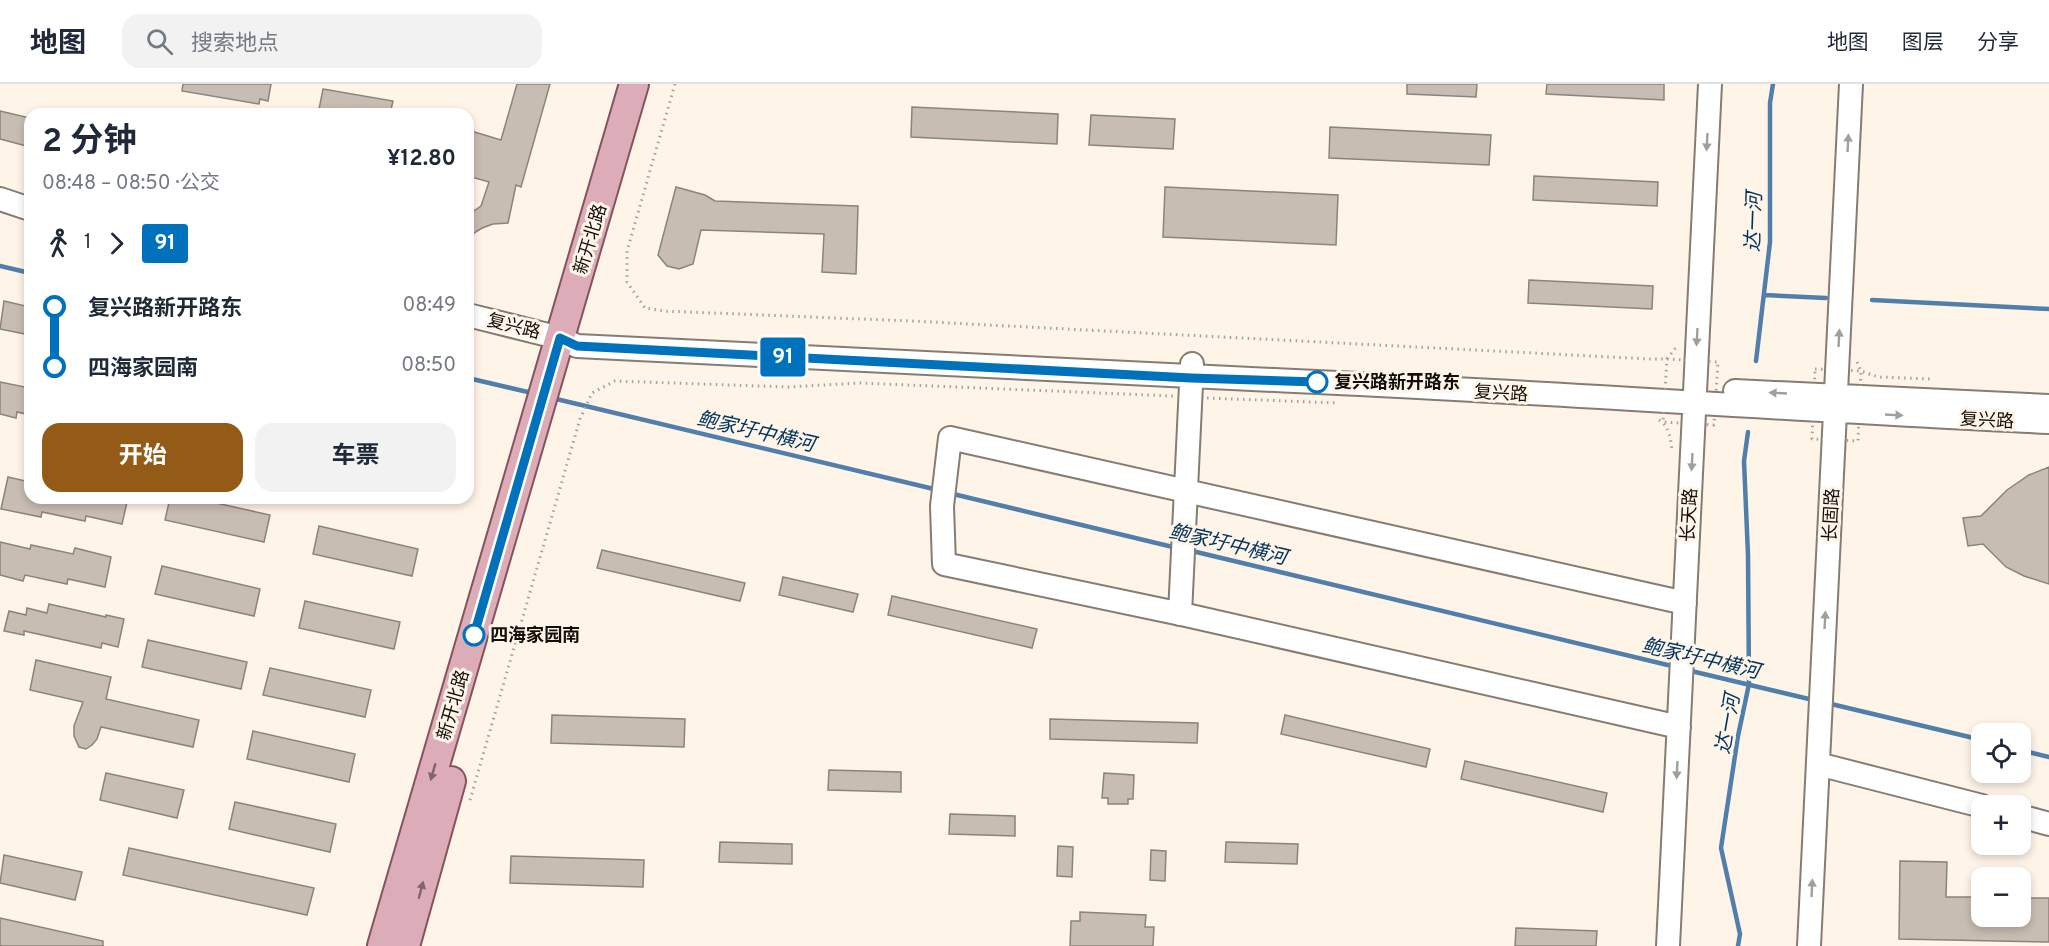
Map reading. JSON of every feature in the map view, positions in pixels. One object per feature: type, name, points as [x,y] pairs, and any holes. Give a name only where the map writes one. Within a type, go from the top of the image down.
[{"type":"main road","name":"新开北路","points":[[405,946],[556,407],[634,84]]},
{"type":"main road","name":"新开北路","points":[[573,338],[652,84]]},
{"type":"main road","name":"新开北路","points":[[382,946],[556,407]]},
{"type":"street","name":"长天路","points":[[1668,946],[1710,84]]},
{"type":"street","name":"长固路","points":[[1809,946],[1851,84]]},
{"type":"street","points":[[0,199],[24,206]]},
{"type":"street","name":"复兴路","points":[[474,316],[573,338],[1087,359],[1194,379],[1695,396],[1836,404],[2049,422]]},
{"type":"street","points":[[1180,614],[1185,490],[1194,379]]},
{"type":"street","name":"复兴路","points":[[1836,404],[2049,406]]},
{"type":"street","points":[[1679,727],[1180,614],[944,564],[942,506],[950,438],[1685,603]]},
{"type":"street","points":[[1818,764],[1971,803]]},
{"type":"street","points":[[2031,819],[2049,824]]},
{"type":"path","points":[[675,84],[627,251],[627,282],[645,308],[663,311],[911,321],[1650,360],[1667,359],[1677,348],[1678,336]]},
{"type":"path","points":[[1856,361],[1861,371],[1878,377],[1932,379]]},
{"type":"path","points":[[1194,379],[1341,404]]},
{"type":"path","points":[[467,809],[556,407],[615,381],[788,387],[860,383],[1176,396]]},
{"type":"path","points":[[1655,418],[1663,422],[1670,435],[1672,461]]},
{"type":"building","points":[[183,84],[271,84],[268,101],[260,99],[259,104],[182,91]]},
{"type":"building","points":[[517,84],[550,84],[521,187],[516,185],[508,223],[493,224],[474,233],[474,211],[481,206],[489,182],[474,178],[474,132],[501,140]]},
{"type":"building","points":[[1407,84],[1477,84],[1476,97],[1407,94]]},
{"type":"building","points":[[1547,84],[1664,84],[1664,100],[1546,94]]},
{"type":"building","points":[[323,89],[393,101],[391,108],[319,108]]},
{"type":"building","points":[[912,107],[1058,114],[1057,144],[911,137]]},
{"type":"building","points":[[0,111],[24,117],[24,145],[0,139]]},
{"type":"building","points":[[1091,115],[1175,119],[1173,149],[1089,145]]},
{"type":"building","points":[[1330,127],[1491,135],[1489,165],[1329,158]]},
{"type":"building","points":[[1534,176],[1658,182],[1657,206],[1533,200]]},
{"type":"building","points":[[676,187],[705,195],[715,201],[858,206],[856,274],[822,272],[824,234],[701,230],[693,264],[679,269],[667,266],[658,255]]},
{"type":"building","points":[[1165,187],[1338,195],[1336,245],[1163,237]]},
{"type":"building","points":[[1529,280],[1653,286],[1652,309],[1528,303]]},
{"type":"building","points":[[4,301],[24,306],[24,334],[0,329]]},
{"type":"building","points":[[0,382],[24,387],[24,414],[17,412],[16,418],[0,414]]},
{"type":"building","points":[[2049,467],[2049,584],[2006,567],[1983,544],[1968,546],[1963,518],[1981,516],[2007,490],[2029,475]]},
{"type":"building","points":[[8,477],[24,481],[24,504],[127,504],[122,524],[86,516],[85,521],[42,512],[41,517],[1,509]]},
{"type":"building","points":[[169,504],[221,504],[270,515],[264,542],[165,520]]},
{"type":"building","points":[[319,526],[418,549],[412,576],[313,554]]},
{"type":"building","points":[[0,542],[30,549],[31,545],[73,554],[75,548],[111,557],[105,587],[68,579],[67,584],[25,575],[23,581],[0,575]]},
{"type":"building","points":[[602,550],[745,583],[740,601],[597,568]]},
{"type":"building","points":[[162,566],[260,589],[254,616],[155,594]]},
{"type":"building","points":[[783,577],[858,594],[853,612],[779,595]]},
{"type":"building","points":[[892,596],[1037,629],[1032,648],[888,615]]},
{"type":"building","points":[[305,601],[400,622],[394,649],[299,628]]},
{"type":"building","points":[[49,604],[124,619],[118,647],[102,643],[101,648],[24,631],[24,635],[4,631],[9,611],[26,615],[27,608],[47,613]]},
{"type":"building","points":[[148,640],[247,662],[241,689],[142,667]]},
{"type":"building","points":[[36,660],[111,677],[106,699],[199,720],[193,747],[101,727],[92,745],[86,749],[79,747],[74,736],[74,726],[83,702],[30,690]]},
{"type":"building","points":[[270,668],[371,690],[365,717],[263,695]]},
{"type":"building","points":[[552,715],[685,719],[684,747],[551,743]]},
{"type":"building","points":[[1285,715],[1430,749],[1426,767],[1281,734]]},
{"type":"building","points":[[1050,719],[1198,723],[1197,743],[1050,739]]},
{"type":"building","points":[[253,731],[355,754],[349,782],[247,759]]},
{"type":"building","points":[[1465,761],[1607,793],[1603,812],[1461,779]]},
{"type":"building","points":[[829,770],[901,772],[901,792],[828,790]]},
{"type":"building","points":[[106,773],[184,790],[177,818],[100,800]]},
{"type":"building","points":[[1104,773],[1134,775],[1133,799],[1128,799],[1128,804],[1108,804],[1108,798],[1102,798]]},
{"type":"building","points":[[235,802],[336,824],[330,852],[229,829]]},
{"type":"building","points":[[950,814],[1015,816],[1015,836],[949,834]]},
{"type":"building","points":[[720,842],[792,844],[792,864],[719,862]]},
{"type":"building","points":[[1226,842],[1298,844],[1297,864],[1225,862]]},
{"type":"building","points":[[1058,846],[1073,847],[1072,877],[1057,876]]},
{"type":"building","points":[[129,848],[314,888],[307,915],[123,875]]},
{"type":"building","points":[[1151,850],[1166,851],[1165,881],[1150,880]]},
{"type":"building","points":[[4,855],[82,872],[75,900],[0,883]]},
{"type":"building","points":[[511,856],[644,860],[643,887],[510,883]]},
{"type":"building","points":[[1900,861],[1947,862],[1946,897],[1971,897],[1971,927],[2031,927],[2031,898],[2049,898],[2049,942],[1899,939]]},
{"type":"building","points":[[1080,912],[1146,915],[1145,927],[1154,927],[1153,946],[1070,946],[1071,921],[1080,921]]},
{"type":"building","points":[[0,918],[103,941],[103,946],[0,946]]},
{"type":"building","points":[[1516,928],[1597,931],[1596,946],[1515,946]]},
{"type":"waterway","name":"达一河","points":[[1756,361],[1770,242],[1770,103],[1773,84]]},
{"type":"waterway","name":"鲍家圩中横河","points":[[0,266],[24,272]]},
{"type":"waterway","points":[[1764,295],[1826,298]]},
{"type":"waterway","points":[[1872,300],[2049,309]]},
{"type":"waterway","name":"鲍家圩中横河","points":[[474,379],[532,393]]},
{"type":"waterway","name":"鲍家圩中横河","points":[[552,398],[938,490]]},
{"type":"waterway","name":"达一河","points":[[1738,946],[1740,934],[1721,848],[1738,736],[1749,684],[1748,555],[1744,461],[1748,432]]},
{"type":"waterway","name":"鲍家圩中横河","points":[[949,493],[1177,548]]},
{"type":"waterway","name":"鲍家圩中横河","points":[[1188,550],[1676,667]]},
{"type":"waterway","name":"鲍家圩中横河","points":[[1687,670],[1813,700]]},
{"type":"waterway","name":"鲍家圩中横河","points":[[1827,703],[1971,737]]},
{"type":"waterway","name":"鲍家圩中横河","points":[[2031,753],[2049,757]]},
{"type":"bus line","name":"91","points":[[474,635],[560,338],[577,346],[1191,378],[1317,382]]},
{"type":"place","name":"复兴路新开路东","points":[[1317,382]]},
{"type":"place","name":"四海家园南","points":[[474,635]]}]
